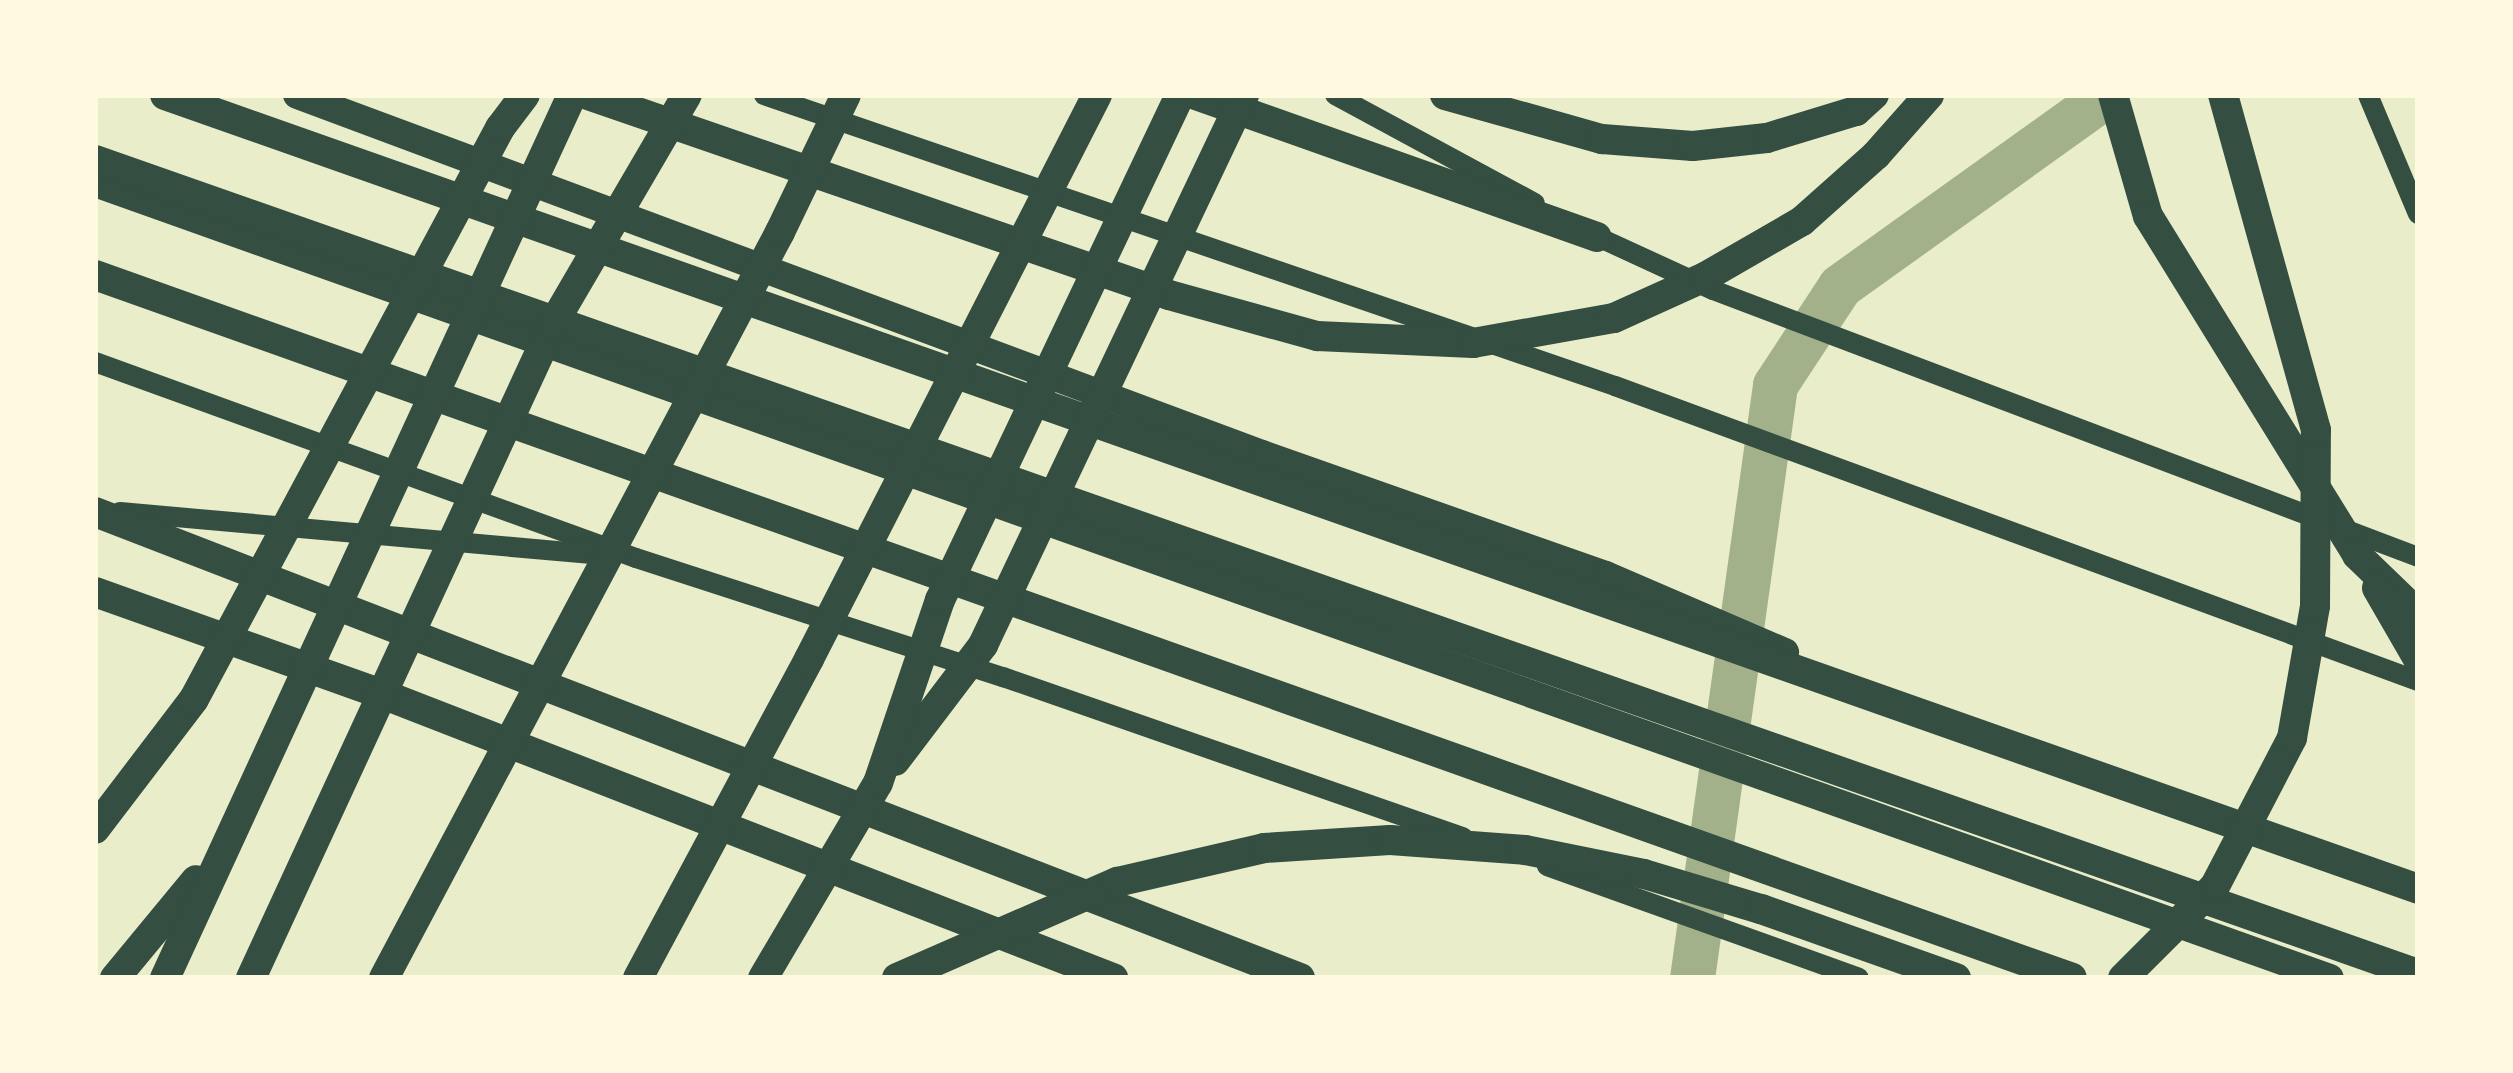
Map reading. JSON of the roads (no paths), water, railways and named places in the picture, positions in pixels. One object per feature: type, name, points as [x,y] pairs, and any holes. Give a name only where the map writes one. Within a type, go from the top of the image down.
[{"type":"highway","points":[[165,95],[2418,889]]},
{"type":"highway","points":[[297,95],[1244,448],[1606,575],[1769,646],[2418,876]]},
{"type":"highway","points":[[95,829],[194,699],[491,146],[525,95]]},
{"type":"highway","points":[[164,978],[572,95]]},
{"type":"highway","points":[[588,95],[1169,295],[1317,336],[1473,343],[1614,318],[1705,277],[1802,221],[1876,155],[1929,95]]},
{"type":"highway","points":[[251,978],[553,324],[686,95]]},
{"type":"highway","points":[[384,978],[780,232],[846,95]]},
{"type":"highway","points":[[638,978],[809,659],[1096,95]]},
{"type":"highway","points":[[878,784],[940,600],[1180,95]]},
{"type":"highway","points":[[1196,95],[1598,237]]},
{"type":"highway","points":[[763,978],[878,784],[982,645],[1244,95]]},
{"type":"highway","points":[[1445,95],[1602,138],[1693,146],[1767,138],[1856,111],[1874,95]]},
{"type":"highway","points":[[2098,95],[2148,216],[2418,659]]},
{"type":"highway","points":[[2113,95],[2148,216]]},
{"type":"highway","points":[[2123,978],[2215,886],[2275,771],[2292,738],[2316,606],[2316,430],[2222,95]]},
{"type":"highway","points":[[95,160],[2418,974]]},
{"type":"highway","points":[[95,182],[2330,978]]},
{"type":"highway","points":[[95,275],[2072,978]]},
{"type":"highway","points":[[95,511],[1300,978]]},
{"type":"highway","points":[[2358,555],[2418,614]]},
{"type":"highway","points":[[95,592],[390,698],[1113,978]]},
{"type":"highway","points":[[116,978],[228,840]]},
{"type":"highway","points":[[896,978],[1117,882],[1264,848],[1390,840],[1526,850],[1644,874],[1760,909],[1956,978]]},
{"type":"main road","points":[[764,95],[1616,386],[2418,681]]},
{"type":"main road","points":[[1335,95],[1598,237],[1713,290],[2418,558]]},
{"type":"main road","points":[[2368,95],[2418,214]]},
{"type":"main road","points":[[95,362],[636,558],[1002,676],[1859,978]]},
{"type":"main road","points":[[95,511],[636,558]]},
{"type":"waterway","points":[[1692,978],[1775,385],[1840,286],[2107,95]]}]
